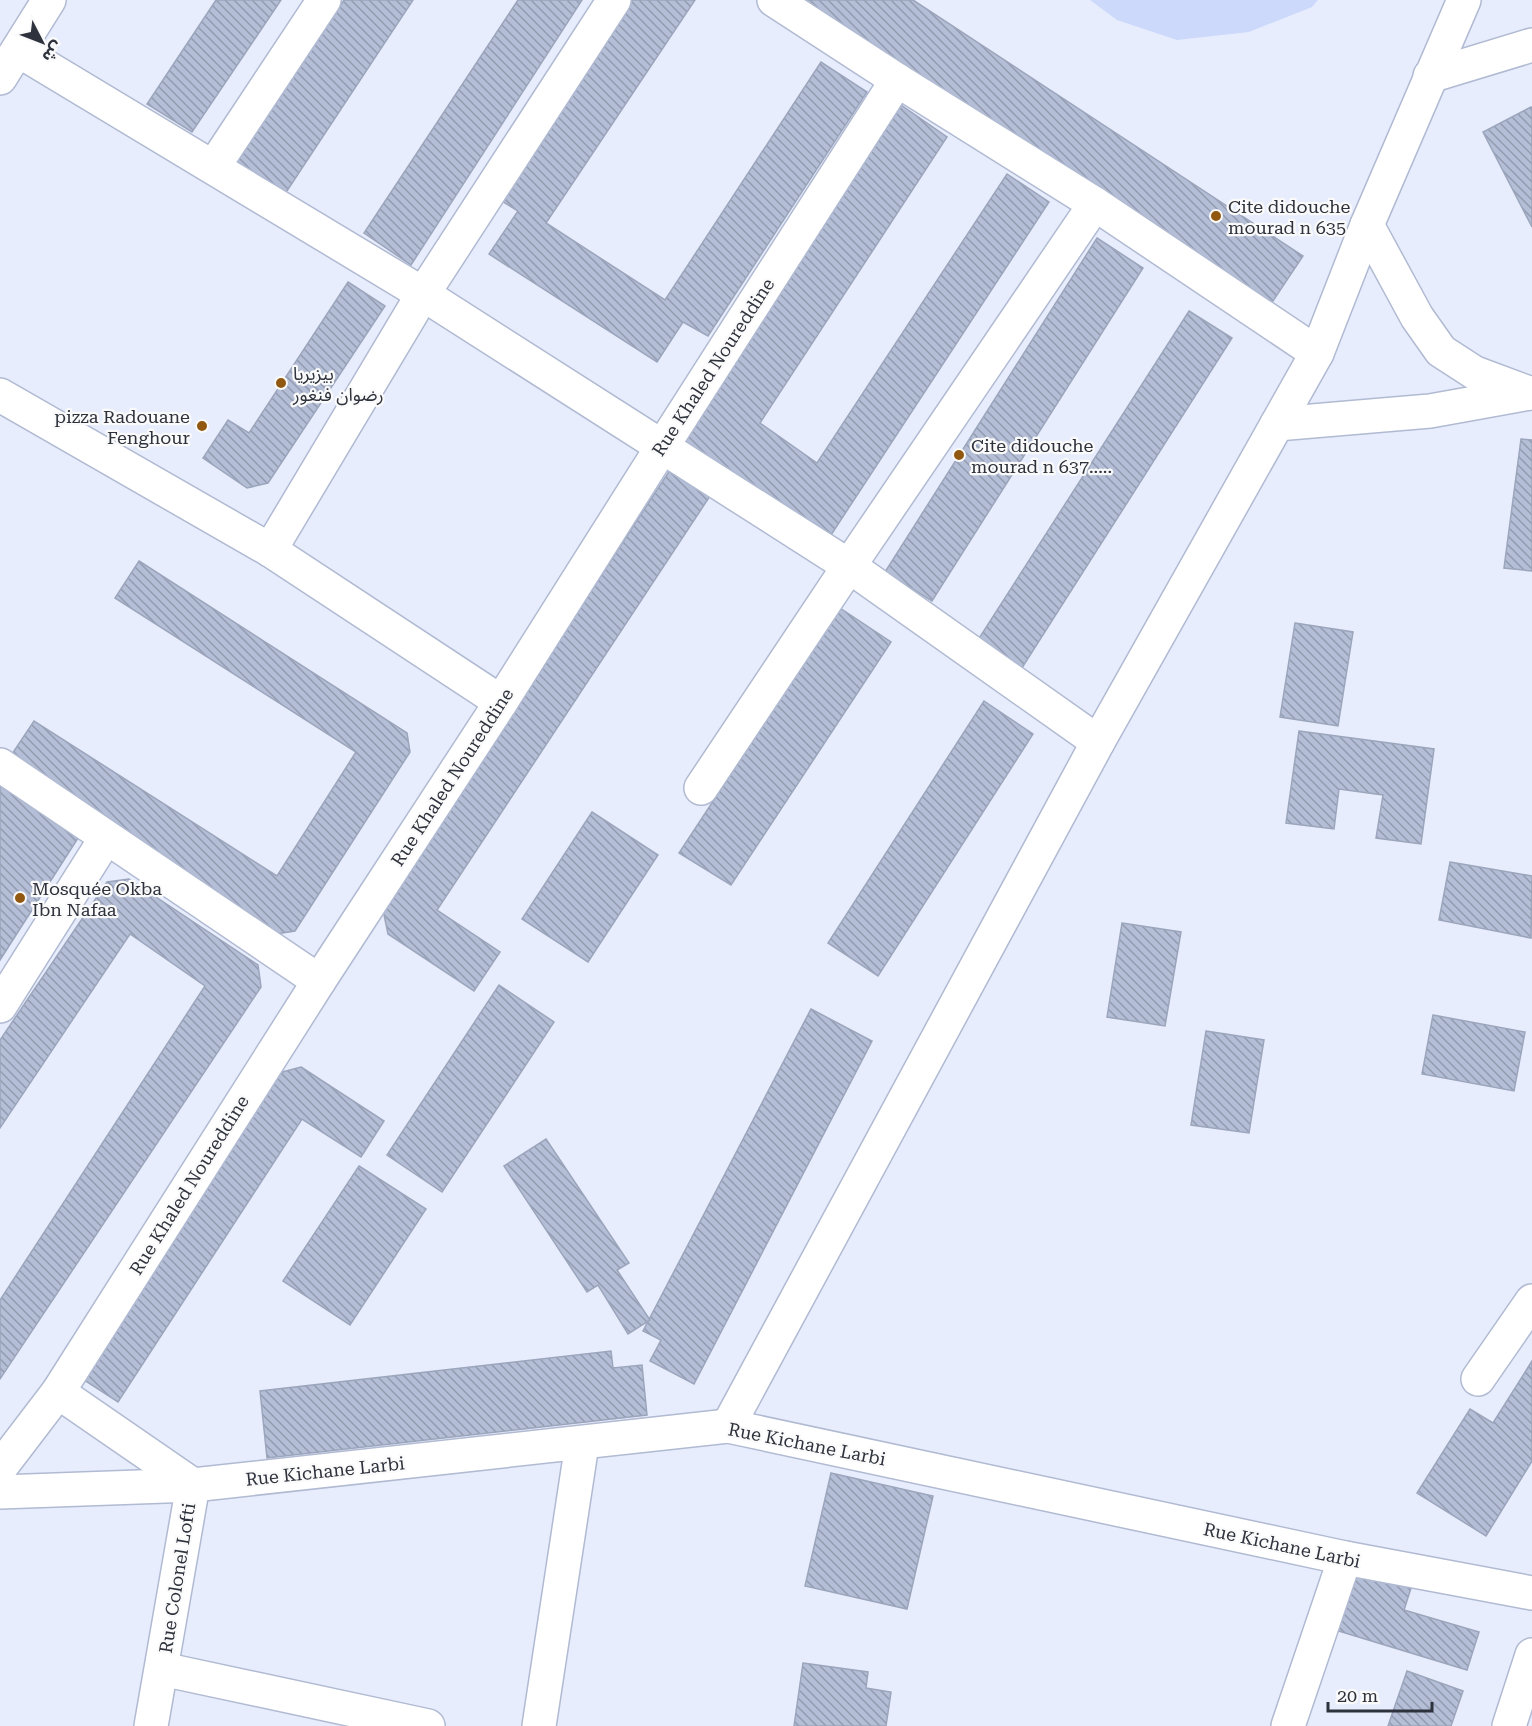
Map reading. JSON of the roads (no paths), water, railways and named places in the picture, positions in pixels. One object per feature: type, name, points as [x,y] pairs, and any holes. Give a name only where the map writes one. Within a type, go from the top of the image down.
[{"type":"street","points":[[0,78],[49,0]]},
{"type":"street","points":[[214,166],[324,0]]},
{"type":"street","points":[[270,550],[423,294],[614,0]]},
{"type":"street","points":[[774,0],[1095,204],[1317,353]]},
{"type":"street","points":[[728,1426],[1098,742],[1317,353],[1367,225],[1464,0]]},
{"type":"street","points":[[1430,76],[1532,45]]},
{"type":"street","points":[[18,50],[423,294],[849,566],[1098,742]]},
{"type":"street","name":"Rue Khaled Noureddine","points":[[0,1468],[10,1436],[58,1392],[897,80]]},
{"type":"street","points":[[701,788],[1095,204]]},
{"type":"street","points":[[1367,225],[1417,317],[1441,351],[1475,373],[1531,394]]},
{"type":"street","points":[[1277,424],[1430,411],[1531,394]]},
{"type":"street","points":[[0,395],[270,550],[501,702]]},
{"type":"street","points":[[0,765],[319,981]]},
{"type":"street","points":[[0,1006],[106,838]]},
{"type":"street","points":[[1478,1379],[1532,1301]]},
{"type":"street","name":"Rue Colonel Lofti","points":[[58,1392],[193,1485],[151,1726]]},
{"type":"street","name":"Rue Kichane Larbi","points":[[0,1492],[193,1485],[582,1444],[728,1426],[1345,1558],[1532,1593]]},
{"type":"street","points":[[539,1726],[582,1444]]},
{"type":"street","points":[[1288,1726],[1345,1558]]},
{"type":"street","points":[[1509,1726],[1532,1655]]},
{"type":"street","points":[[162,1669],[428,1726]]},
{"type":"place","name":"Cite didouche mourad n 635","points":[[1216,216]]},
{"type":"place","name":"بيزيريا رضوان فنغور","points":[[281,383]]},
{"type":"place","name":"pizza Radouane Fenghour","points":[[202,426]]},
{"type":"place","name":"Cite didouche mourad n 637.....","points":[[959,455]]},
{"type":"place","name":"Mosquée Okba Ibn Nafaa","points":[[20,898]]}]
